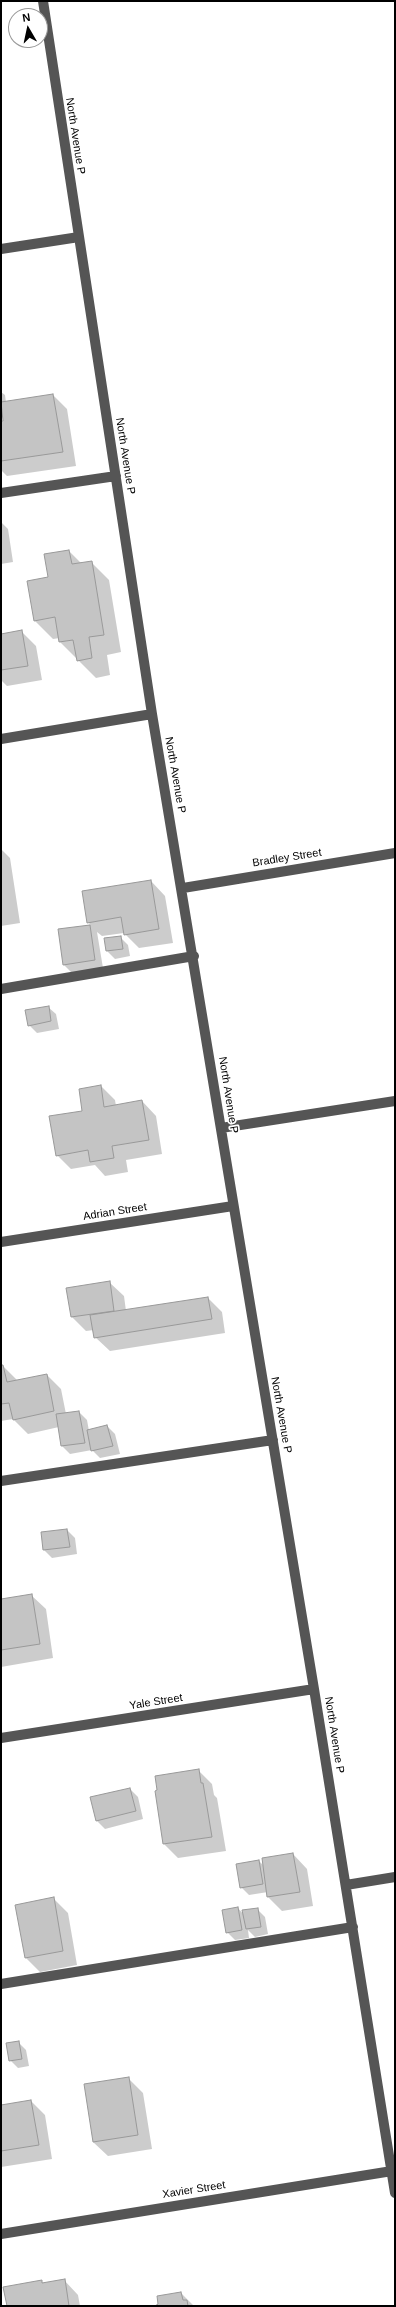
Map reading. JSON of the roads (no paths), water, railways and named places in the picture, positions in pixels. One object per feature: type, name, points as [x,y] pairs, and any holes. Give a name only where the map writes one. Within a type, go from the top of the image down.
[{"type":"street","name":"North Avenue P","points":[[43,1],[152,714],[183,888],[233,1206],[314,1689],[395,2193]]},
{"type":"street","points":[[1,249],[79,237]]},
{"type":"street","points":[[1,493],[116,476]]},
{"type":"street","points":[[1,739],[152,714]]},
{"type":"street","name":"Bradley Street","points":[[183,888],[395,853]]},
{"type":"street","points":[[1,989],[194,956]]},
{"type":"street","points":[[221,1128],[395,1101]]},
{"type":"street","name":"Adrian Street","points":[[1,1242],[233,1206]]},
{"type":"street","points":[[1,1481],[272,1440]]},
{"type":"street","name":"Yale Street","points":[[1,1738],[314,1689]]},
{"type":"street","points":[[346,1885],[395,1877]]},
{"type":"street","points":[[1,1984],[353,1927]]},
{"type":"street","name":"Xavier Street","points":[[1,2234],[392,2171]]}]
